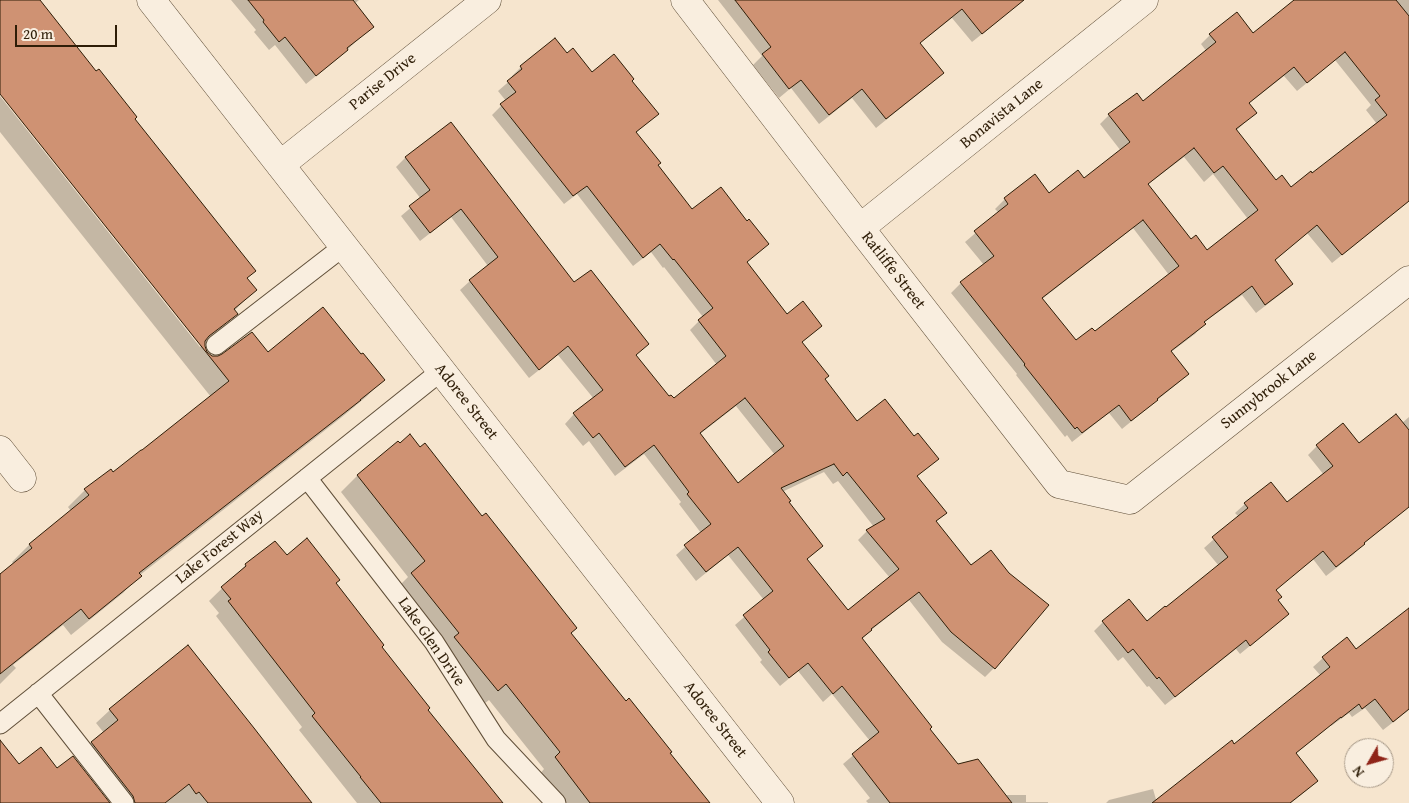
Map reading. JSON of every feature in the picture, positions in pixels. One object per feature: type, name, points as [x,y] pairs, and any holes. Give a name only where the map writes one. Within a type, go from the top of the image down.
[{"type":"street","name":"Adoree Street","points":[[151,0],[780,803]]},
{"type":"street","name":"Parise Drive","points":[[280,164],[486,0]]},
{"type":"street","name":"Ratliffe Street","points":[[685,0],[1059,484],[1130,500]]},
{"type":"street","name":"Bonavista Lane","points":[[860,228],[1144,0]]},
{"type":"street","name":"Sunnybrook Lane","points":[[1130,500],[1409,280]]},
{"type":"street","points":[[0,450],[22,478]]},
{"type":"lane","points":[[216,345],[344,246]]},
{"type":"lane","name":"Lake Forest Way","points":[[0,724],[441,371]]},
{"type":"lane","name":"Lake Glen Drive","points":[[306,478],[434,642],[496,739],[556,803]]},
{"type":"lane","points":[[38,693],[124,803]]},
{"type":"building","points":[[0,0],[40,0],[96,71],[99,69],[137,117],[135,119],[256,271],[247,278],[257,290],[234,309],[238,314],[209,336],[205,341],[207,352],[212,356],[218,356],[252,332],[268,352],[323,307],[385,380],[139,573],[142,576],[89,619],[81,609],[0,674],[0,574],[32,548],[29,544],[89,495],[84,489],[111,469],[113,472],[229,381],[0,94]]},
{"type":"building","points":[[248,0],[353,0],[374,27],[316,76],[285,37],[279,42]]},
{"type":"building","points":[[735,0],[1024,0],[982,34],[962,9],[920,43],[944,73],[886,119],[862,89],[829,115],[801,80],[789,89],[762,54],[771,47]]},
{"type":"building","points":[[1294,0],[1396,0],[1409,16],[1409,201],[1342,255],[1317,225],[1275,260],[1293,284],[1265,305],[1252,286],[1204,322],[1206,324],[1171,351],[1189,374],[1131,421],[1119,405],[1082,433],[1077,427],[1075,429],[960,282],[994,256],[974,231],[1008,204],[1004,198],[1035,174],[1049,193],[1078,170],[1084,178],[1130,142],[1108,114],[1137,93],[1143,101],[1216,42],[1209,34],[1237,12],[1253,33]],"holes":[[[1345,52],[1380,96],[1375,100],[1387,115],[1291,187],[1282,175],[1276,180],[1236,129],[1257,113],[1249,103],[1294,67],[1307,83]],[[1194,148],[1214,173],[1223,166],[1258,210],[1207,250],[1196,235],[1191,239],[1148,184]],[[1143,220],[1179,266],[1095,331],[1092,328],[1076,340],[1042,298]]]},
{"type":"building","points":[[555,38],[567,53],[573,48],[592,72],[614,54],[634,79],[632,81],[659,114],[636,132],[661,163],[658,165],[692,209],[721,187],[747,221],[749,219],[769,244],[747,262],[787,314],[803,301],[822,326],[802,342],[829,376],[825,379],[857,421],[885,399],[914,436],[918,433],[939,459],[917,476],[947,513],[936,521],[971,565],[991,550],[1009,573],[1049,605],[995,669],[951,632],[919,592],[862,638],[932,727],[930,729],[958,764],[978,759],[1012,803],[890,803],[852,754],[879,732],[842,686],[833,694],[808,663],[789,678],[768,652],[770,650],[743,615],[773,591],[738,547],[706,572],[684,545],[711,524],[687,494],[689,492],[654,445],[625,467],[599,433],[593,438],[573,413],[603,390],[568,346],[539,370],[469,280],[498,257],[461,209],[430,233],[409,206],[430,190],[405,157],[451,122],[574,282],[591,270],[649,344],[636,355],[669,396],[671,395],[674,398],[726,356],[698,320],[713,308],[674,259],[660,244],[643,258],[587,186],[573,196],[500,104],[516,92],[507,81],[522,69],[520,66]],"holes":[[[745,398],[784,446],[738,483],[700,433]],[[834,464],[843,476],[847,472],[885,519],[866,530],[899,569],[848,610],[807,559],[823,546],[789,502],[791,501],[781,488]]]},
{"type":"building","points":[[1396,414],[1409,430],[1409,507],[1336,567],[1323,551],[1276,590],[1282,597],[1278,600],[1289,614],[1250,646],[1246,640],[1175,697],[1159,677],[1157,679],[1133,649],[1128,653],[1102,621],[1129,599],[1147,621],[1228,557],[1212,537],[1248,508],[1244,503],[1271,482],[1287,502],[1333,466],[1316,445],[1343,423],[1359,443]]},
{"type":"building","points":[[410,434],[420,447],[425,443],[482,516],[486,513],[577,628],[571,633],[626,701],[629,698],[710,803],[590,803],[555,757],[560,752],[506,684],[498,691],[454,637],[459,633],[411,573],[425,561],[357,475],[398,441],[400,443]]},
{"type":"building","points":[[307,538],[340,580],[336,583],[384,645],[382,647],[430,708],[428,710],[503,803],[381,803],[312,716],[315,713],[228,601],[231,599],[221,587],[246,566],[245,564],[275,541],[287,555]]},
{"type":"building","points":[[1409,608],[1409,709],[1393,722],[1375,699],[1362,709],[1359,704],[1341,717],[1296,753],[1318,781],[1290,803],[1152,803],[1232,740],[1234,744],[1330,667],[1322,657],[1347,637],[1356,649]]},
{"type":"building","points":[[188,645],[312,803],[208,803],[199,792],[196,794],[189,784],[165,803],[135,803],[133,796],[91,742],[118,720],[109,709]]},
{"type":"building","points":[[0,740],[19,764],[41,747],[57,768],[73,756],[110,803],[0,803]]}]
